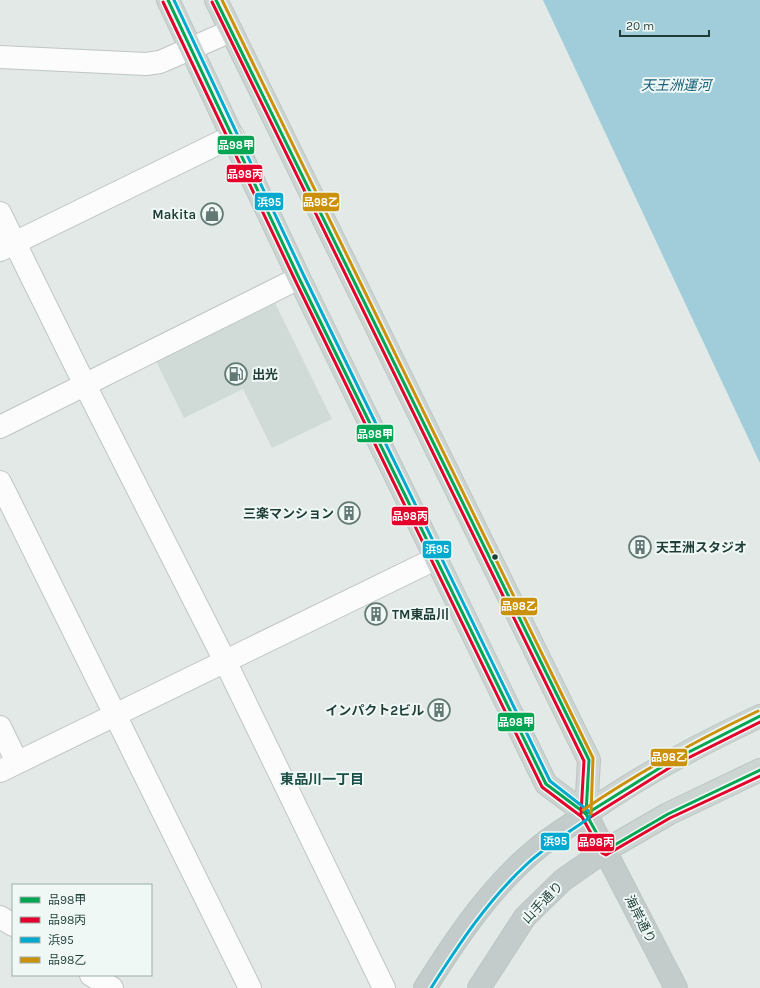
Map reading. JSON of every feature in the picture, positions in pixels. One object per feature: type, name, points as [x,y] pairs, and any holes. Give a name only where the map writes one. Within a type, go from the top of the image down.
[{"type":"highway","name":"海岸通り","points":[[586,814],[606,850],[676,988]]},
{"type":"highway","points":[[425,988],[455,940],[498,886],[538,847],[586,814]]},
{"type":"highway","name":"山手通り","points":[[479,988],[525,917],[562,880],[606,850]]},
{"type":"main road","points":[[168,0],[190,50],[233,136],[435,560],[546,784],[586,814]]},
{"type":"main road","points":[[216,0],[589,760],[586,814]]},
{"type":"main road","points":[[586,814],[626,786],[714,738],[760,716]]},
{"type":"main road","points":[[606,850],[668,814],[760,770]]},
{"type":"street","points":[[0,57],[146,64],[160,62],[231,31]]},
{"type":"street","points":[[7,247],[233,136]]},
{"type":"street","points":[[0,213],[7,247],[85,385],[225,662],[384,988]]},
{"type":"street","points":[[0,427],[300,278]]},
{"type":"street","points":[[0,482],[250,988]]},
{"type":"street","points":[[0,727],[9,766],[435,560]]},
{"type":"street","points":[[0,917],[12,924]]},
{"type":"street","points":[[93,976],[112,988]]},
{"type":"shaded area","name":"出光","points":[[274,301],[332,419],[272,448],[243,389],[184,418],[155,359]]},
{"type":"water","name":"天王洲運河","points":[[543,0],[760,0],[760,463]]},
{"type":"transit line","name":"品98甲","points":[[168,0],[299,278],[546,784],[586,814],[606,850]]},
{"type":"transit line","name":"浜95","points":[[174,0],[304,276],[550,781],[591,813],[589,818],[533,858],[499,893],[463,939],[431,988]]},
{"type":"transit line","name":"品98甲","points":[[216,0],[589,760],[586,814]]},
{"type":"transit line","name":"品98乙","points":[[222,0],[593,758],[591,814]]},
{"type":"transit line","name":"品98丙","points":[[163,2],[295,280],[542,787],[582,817],[602,853],[606,855],[670,818],[760,776]]},
{"type":"transit line","name":"品98丙","points":[[212,2],[584,761],[581,814]]},
{"type":"transit line","name":"品98乙","points":[[583,810],[669,757],[758,711]]},
{"type":"transit line","name":"品98甲","points":[[586,814],[671,761],[760,716]]},
{"type":"transit line","name":"品98丙","points":[[589,818],[674,765],[760,722]]},
{"type":"transit line","name":"品98甲","points":[[606,850],[668,814],[760,770]]},
{"type":"place","name":"Makita","points":[[212,214]]},
{"type":"place","name":"出光","points":[[236,374]]},
{"type":"place","name":"三楽マンション","points":[[349,513]]},
{"type":"place","name":"天王洲スタジオ","points":[[640,547]]},
{"type":"place","name":"TM東品川","points":[[376,614]]},
{"type":"place","name":"インパクト2ビル","points":[[439,710]]},
{"type":"district","name":"東品川一丁目","points":[[322,779]]}]
